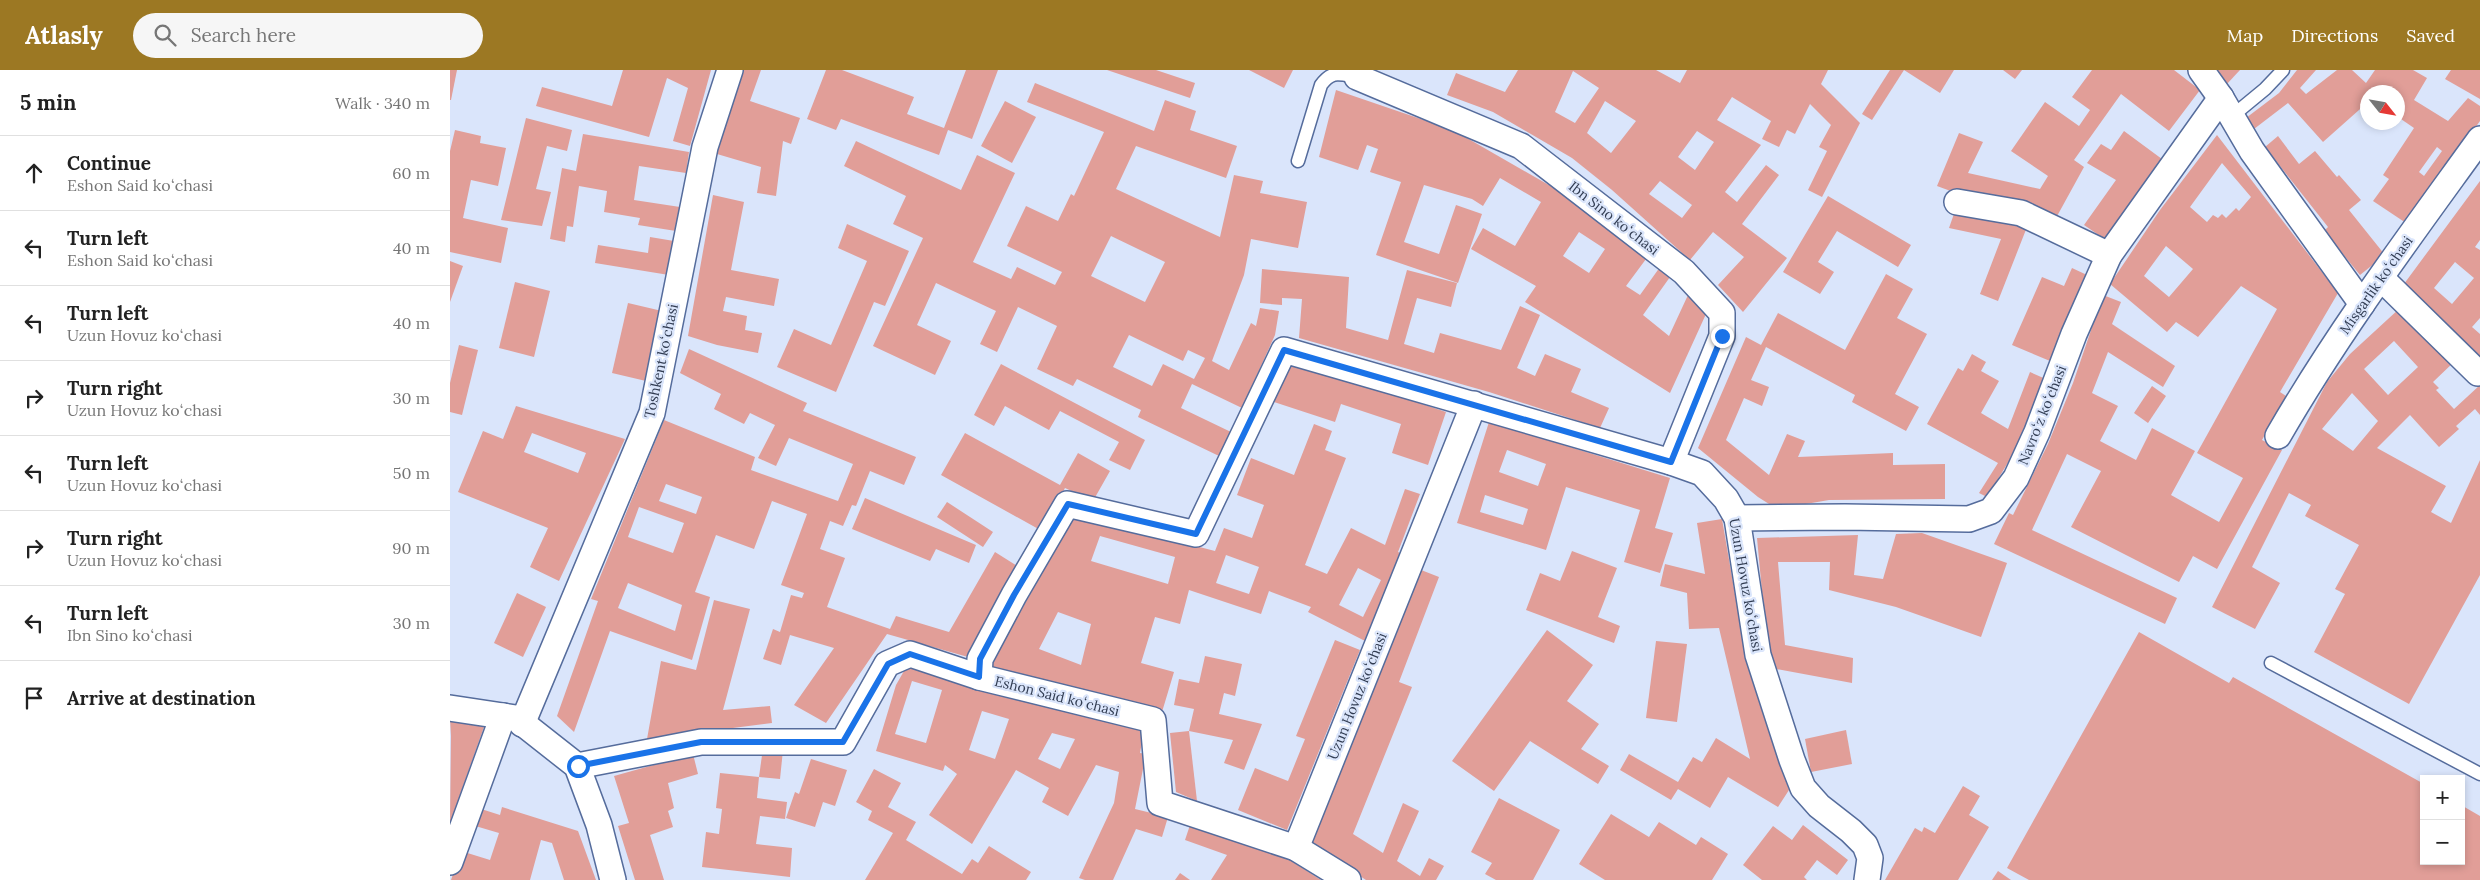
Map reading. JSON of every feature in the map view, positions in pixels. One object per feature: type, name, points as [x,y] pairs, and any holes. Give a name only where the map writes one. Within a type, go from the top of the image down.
[{"type":"street","name":"Toshkent koʻchasi","points":[[450,862],[512,720],[652,412],[705,146],[730,70]]},
{"type":"street","points":[[2201,70],[2252,151],[2362,304]]},
{"type":"street","name":"Ibn Sino koʻchasi","points":[[1359,74],[1520,146],[1684,272],[1722,313],[1722,336],[1671,462]]},
{"type":"street","name":"Navroʻz koʻchasi","points":[[1737,518],[1969,519],[1991,512],[2016,478],[2037,432],[2074,334],[2109,255],[2226,108]]},
{"type":"street","name":"Misgarlik koʻchasi","points":[[2278,436],[2306,388],[2362,304],[2480,138]]},
{"type":"street","points":[[1957,202],[2020,213],[2109,255]]},
{"type":"street","points":[[2381,278],[2478,373]]},
{"type":"street","name":"Uzun Hovuz koʻchasi","points":[[979,677],[980,659],[1014,595],[1068,504],[1196,534],[1284,350],[1474,404],[1671,462],[1702,473],[1726,499],[1737,518],[1758,656],[1803,788],[1819,806],[1851,830],[1865,845],[1870,858],[1867,880]]},
{"type":"street","name":"Uzun Hovuz koʻchasi","points":[[1296,848],[1474,404]]},
{"type":"street","name":"Eshon Said koʻchasi","points":[[578,766],[701,742],[843,742],[888,664],[910,654],[979,677],[1153,720],[1160,803],[1296,848],[1348,880]]},
{"type":"street","points":[[450,708],[512,720],[578,766],[599,825],[613,880]]},
{"type":"lane","points":[[2226,108],[2265,89],[2283,70]]},
{"type":"lane","points":[[1298,161],[1321,85],[1328,76],[1336,73],[1359,74]]},
{"type":"lane","points":[[2271,663],[2480,774]]},
{"type":"building","points":[[450,70],[457,70],[451,100],[450,100]]},
{"type":"building","points":[[623,70],[711,70],[690,146],[673,141],[688,88],[667,78],[649,137],[536,106],[542,87],[612,106]]},
{"type":"building","points":[[739,70],[761,70],[750,101],[800,118],[791,144],[783,141],[776,196],[757,193],[761,167],[717,154],[722,121]]},
{"type":"building","points":[[826,70],[842,70],[914,97],[907,114],[944,128],[966,70],[998,70],[972,139],[948,130],[939,155],[841,119],[836,130],[807,119]]},
{"type":"building","points":[[1107,70],[1156,70],[1195,83],[1190,98]]},
{"type":"building","points":[[1249,70],[1293,70],[1284,88]]},
{"type":"building","points":[[1518,70],[1656,70],[1680,83],[1687,70],[1828,70],[1821,84],[1860,123],[1822,197],[1808,190],[1827,151],[1819,147],[1831,125],[1810,104],[1795,134],[1787,130],[1779,147],[1762,139],[1771,121],[1732,97],[1717,120],[1761,145],[1725,192],[1737,202],[1766,165],[1779,175],[1742,224],[1787,258],[1743,312],[1718,285],[1744,257],[1713,232],[1690,260],[1612,190],[1572,158],[1493,112],[1447,95],[1456,73],[1505,92]],"holes":[[[1573,71],[1599,88],[1575,123],[1555,112]],[[1605,101],[1636,121],[1611,153],[1587,133]],[[1697,131],[1714,142],[1695,170],[1678,157]],[[1660,181],[1692,205],[1682,218],[1649,194]]]},
{"type":"building","points":[[1890,70],[1904,70],[1872,120],[1862,114]]},
{"type":"building","points":[[1904,70],[1954,70],[1940,93]]},
{"type":"building","points":[[2003,70],[2022,70],[2015,79]]},
{"type":"building","points":[[2092,70],[2174,70],[2200,90],[2169,131],[2121,94],[2074,160],[2084,167],[2056,218],[2032,204],[1956,193],[1937,186],[1959,133],[1983,142],[1968,173],[2040,189],[2048,176],[2011,151],[2045,102],[2079,126],[2090,110],[2072,97]]},
{"type":"building","points":[[2214,70],[2240,70],[2226,85]]},
{"type":"building","points":[[2297,70],[2316,70],[2300,88],[2306,94],[2337,70],[2352,70],[2366,83],[2375,70],[2413,70],[2427,78],[2414,100],[2448,121],[2468,98],[2480,106],[2480,121],[2406,223],[2373,201],[2389,179],[2383,175],[2414,128],[2405,122],[2405,85],[2360,85],[2360,109],[2323,142],[2288,103],[2254,129],[2246,118],[2279,93]],"holes":[[[2437,147],[2442,151],[2424,176],[2419,172]]]},
{"type":"building","points":[[2451,70],[2480,70],[2480,99],[2445,79]]},
{"type":"building","points":[[1035,83],[1154,131],[1165,100],[1196,111],[1190,130],[1237,146],[1226,178],[1136,146],[1116,189],[1220,237],[1234,175],[1263,181],[1260,193],[1307,202],[1298,248],[1251,239],[1244,275],[1212,361],[1229,370],[1251,323],[1256,326],[1260,308],[1279,311],[1275,335],[1242,408],[1192,384],[1181,408],[1231,432],[1219,456],[1138,417],[1141,410],[1077,379],[1073,386],[1037,369],[1057,326],[1018,307],[997,352],[980,344],[996,311],[936,283],[917,325],[951,341],[935,375],[873,346],[923,238],[893,224],[906,196],[844,166],[856,141],[961,190],[977,155],[1015,173],[973,262],[1011,279],[1017,267],[1055,285],[1062,272],[1007,246],[1026,206],[1058,221],[1071,194],[1074,196],[1104,132],[1027,102]],"holes":[[[1111,236],[1165,262],[1145,302],[1091,276]],[[1129,335],[1183,361],[1188,350],[1205,358],[1194,379],[1163,364],[1152,386],[1113,367]]]},
{"type":"building","points":[[1336,90],[1453,130],[1575,200],[1649,255],[1626,286],[1640,295],[1660,267],[1670,277],[1643,315],[1669,336],[1688,295],[1706,314],[1670,393],[1525,302],[1536,286],[1471,249],[1483,228],[1515,246],[1541,202],[1500,178],[1483,206],[1472,199],[1424,185],[1404,242],[1439,254],[1456,205],[1482,214],[1458,283],[1376,255],[1401,182],[1370,172],[1378,149],[1367,145],[1358,170],[1319,157]],"holes":[[[1579,232],[1605,249],[1589,273],[1563,256]]]},
{"type":"building","points":[[1005,101],[1036,117],[1012,163],[981,146]]},
{"type":"building","points":[[526,118],[572,130],[567,151],[547,146],[536,189],[551,192],[542,226],[501,220]]},
{"type":"building","points":[[455,130],[481,136],[480,143],[506,148],[498,186],[471,180],[463,218],[508,228],[501,263],[450,252],[450,151]]},
{"type":"building","points":[[2124,131],[2166,162],[2109,242],[2084,225],[2116,180],[2087,163],[2101,144],[2111,150]]},
{"type":"building","points":[[583,134],[689,152],[686,173],[639,166],[634,200],[680,207],[676,231],[638,225],[640,218],[604,212],[607,191],[579,186],[573,227],[567,226],[565,242],[550,239],[562,168],[576,171]]},
{"type":"building","points":[[2217,135],[2338,293],[2280,392],[2286,396],[2262,440],[2282,450],[2217,569],[2193,556],[2179,582],[2071,527],[2101,471],[2067,454],[2032,530],[2177,598],[2165,624],[1994,544],[2009,513],[2013,515],[2048,444],[2073,383],[2103,295],[2121,302],[2112,324],[2175,366],[2163,387],[2108,352],[2092,393],[2118,406],[2100,441],[2136,460],[2152,428],[2195,451],[2171,495],[2219,522],[2243,478],[2197,453],[2277,309],[2241,286],[2198,337],[2176,322],[2167,332],[2110,284],[2160,210]],"holes":[[[2222,163],[2251,197],[2239,211],[2236,208],[2226,218],[2222,214],[2218,218],[2213,215],[2207,222],[2190,207]],[[2166,246],[2193,269],[2169,297],[2144,276]]]},
{"type":"building","points":[[2278,136],[2299,164],[2315,151],[2337,177],[2339,175],[2361,200],[2349,210],[2385,255],[2360,275],[2324,231],[2328,227],[2265,147]]},
{"type":"building","points":[[2480,181],[2480,240],[2475,247],[2480,250],[2480,318],[2472,327],[2480,334],[2480,365],[2401,288]],"holes":[[[2455,262],[2474,278],[2452,304],[2434,288]]]},
{"type":"building","points":[[713,195],[744,202],[731,270],[779,279],[774,306],[726,297],[723,311],[747,316],[745,330],[762,333],[758,353],[717,345],[688,336]]},
{"type":"building","points":[[1828,196],[1911,245],[1898,267],[1837,231],[1818,262],[1834,272],[1820,294],[1783,272]]},
{"type":"building","points":[[1955,211],[2027,227],[1998,301],[1980,294],[2001,239],[1949,228]]},
{"type":"building","points":[[847,224],[909,251],[885,306],[874,302],[836,392],[777,367],[794,329],[831,345],[867,261],[838,248]]},
{"type":"building","points":[[650,237],[674,241],[669,275],[595,263],[598,245],[648,253]]},
{"type":"building","points":[[450,261],[463,266],[450,302]]},
{"type":"building","points":[[2072,268],[2087,275],[2050,361],[2012,345],[2042,277],[2064,286]]},
{"type":"building","points":[[1262,269],[1349,277],[1346,328],[1388,340],[1407,270],[1457,283],[1451,307],[1417,298],[1404,344],[1434,353],[1440,333],[1501,350],[1520,306],[1540,315],[1517,368],[1535,376],[1545,354],[1581,369],[1571,392],[1609,408],[1600,428],[1489,392],[1299,338],[1302,299],[1282,298],[1282,305],[1260,303]]},
{"type":"building","points":[[1886,274],[1913,289],[1897,318],[1927,334],[1895,394],[1919,407],[1906,431],[1852,402],[1855,395],[1766,347],[1751,380],[1769,387],[1762,406],[1744,398],[1726,440],[1769,475],[1787,434],[1805,441],[1798,457],[1893,453],[1893,465],[1945,464],[1945,499],[1829,500],[1777,509],[1758,497],[1698,448],[1746,337],[1761,345],[1778,313],[1845,350]]},
{"type":"building","points":[[515,282],[550,291],[534,357],[499,348]]},
{"type":"building","points":[[628,303],[662,311],[646,381],[612,373]]},
{"type":"building","points":[[2400,308],[2455,361],[2433,382],[2439,388],[2436,390],[2454,409],[2480,385],[2480,415],[2475,409],[2456,426],[2459,429],[2439,447],[2410,415],[2377,448],[2446,486],[2431,512],[2451,523],[2480,460],[2480,575],[2409,704],[2314,652],[2345,594],[2335,589],[2359,545],[2305,516],[2311,505],[2289,493],[2252,567],[2280,583],[2255,629],[2212,607],[2327,382],[2350,354]],"holes":[[[2394,341],[2418,367],[2388,395],[2364,369]],[[2352,393],[2378,421],[2353,451],[2322,429]]]},
{"type":"building","points":[[459,345],[478,350],[462,415],[450,412],[450,383]]},
{"type":"building","points":[[689,349],[807,403],[803,411],[916,457],[904,485],[870,471],[856,506],[852,505],[843,526],[830,521],[820,549],[845,558],[827,607],[890,629],[896,616],[949,632],[995,552],[1019,567],[968,657],[887,634],[826,723],[794,705],[834,648],[790,635],[781,665],[763,659],[773,629],[780,632],[791,595],[802,598],[804,593],[781,585],[807,514],[772,501],[754,549],[716,535],[695,592],[710,597],[692,660],[610,631],[574,732],[557,716],[598,601],[591,599],[664,420],[755,457],[751,470],[838,501],[853,464],[789,438],[776,466],[758,458],[775,425],[750,413],[744,424],[714,409],[721,394],[680,373]],"holes":[[[666,484],[702,497],[696,514],[659,501]],[[639,507],[684,523],[673,553],[628,537]],[[628,583],[682,605],[675,631],[618,608]]]},
{"type":"building","points":[[1972,354],[1986,362],[1981,371],[1999,381],[1981,413],[2008,429],[2030,372],[2048,380],[2029,428],[1987,497],[1979,493],[1998,463],[1927,424],[1958,368],[1963,371]]},
{"type":"building","points":[[1288,359],[1446,412],[1428,465],[1392,453],[1401,424],[1341,404],[1335,422],[1274,402]]},
{"type":"building","points":[[1001,364],[1145,440],[1130,470],[1109,460],[1119,442],[1060,411],[1049,430],[1005,406],[994,426],[974,415]]},
{"type":"building","points":[[2152,386],[2166,396],[2148,423],[2134,413]]},
{"type":"building","points":[[516,406],[625,439],[559,581],[530,567],[548,528],[458,492],[483,431],[503,439]],"holes":[[[532,433],[586,453],[578,473],[524,452]]]},
{"type":"building","points":[[1489,422],[1670,478],[1655,528],[1673,533],[1660,573],[1624,562],[1640,510],[1566,487],[1546,550],[1457,523]],"holes":[[[1507,450],[1546,464],[1538,486],[1499,472]],[[1485,495],[1528,509],[1523,525],[1480,512]]]},
{"type":"building","points":[[1314,424],[1332,431],[1325,450],[1346,458],[1305,565],[1327,574],[1351,528],[1385,545],[1405,489],[1420,494],[1398,552],[1408,557],[1369,643],[1308,612],[1311,607],[1269,591],[1261,614],[1189,590],[1180,624],[1155,617],[1141,663],[1174,672],[1162,712],[989,667],[1075,515],[1215,551],[1224,528],[1252,538],[1264,505],[1237,495],[1251,458],[1294,475]],"holes":[[[1100,536],[1175,557],[1168,584],[1091,561]],[[1226,555],[1259,567],[1249,594],[1216,583]],[[1358,568],[1381,580],[1363,617],[1339,605]],[[1058,612],[1091,624],[1081,665],[1039,649]]]},
{"type":"building","points":[[965,433],[1060,485],[1078,453],[1110,471],[1093,501],[1065,488],[1042,531],[941,475]]},
{"type":"building","points":[[865,498],[976,545],[969,563],[936,549],[930,561],[852,529]]},
{"type":"building","points":[[947,502],[993,532],[983,547],[937,517]]},
{"type":"building","points":[[1722,519],[1746,658],[1789,790],[1778,807],[1728,777],[1710,808],[1678,789],[1671,800],[1620,770],[1629,754],[1678,782],[1693,757],[1702,762],[1716,738],[1750,759],[1719,628],[1689,629],[1687,593],[1660,586],[1665,564],[1705,574],[1697,523]]},
{"type":"building","points":[[1922,533],[2007,563],[1981,637],[1896,607],[1829,590],[1830,562],[1778,562],[1785,645],[1853,658],[1852,683],[1776,669],[1767,645],[1757,538],[1858,535],[1854,575],[1883,579],[1896,534]]},
{"type":"building","points":[[1572,551],[1617,568],[1598,617],[1620,626],[1614,643],[1526,610],[1540,573],[1560,581]]},
{"type":"building","points":[[1416,568],[1439,577],[1399,682],[1412,687],[1353,834],[1383,853],[1403,803],[1419,811],[1397,861],[1420,876],[1429,858],[1444,866],[1436,880],[1366,880],[1312,844],[1378,674]]},
{"type":"building","points":[[517,593],[546,607],[523,657],[494,643]]},
{"type":"building","points":[[714,600],[750,609],[723,710],[770,706],[772,723],[647,739],[661,661],[696,670]]},
{"type":"building","points":[[1547,630],[1593,665],[1567,701],[1599,724],[1581,749],[1609,766],[1598,784],[1530,741],[1494,791],[1452,761]]},
{"type":"building","points":[[2139,632],[2229,683],[2233,677],[2420,782],[2420,865],[2465,865],[2465,807],[2480,816],[2480,880],[2029,880],[2007,868]]},
{"type":"building","points":[[1335,640],[1360,650],[1287,830],[1238,810],[1255,768],[1288,781],[1305,739],[1296,736]]},
{"type":"building","points":[[1656,641],[1687,644],[1677,722],[1646,718]]},
{"type":"building","points":[[1205,656],[1242,664],[1235,696],[1224,693],[1219,714],[1262,724],[1244,770],[1224,763],[1233,740],[1189,731],[1194,709],[1174,705],[1179,679],[1199,683]]},
{"type":"building","points":[[908,664],[1144,731],[1140,753],[1146,754],[1135,809],[1168,817],[1162,837],[1136,829],[1113,880],[1085,880],[1079,878],[1114,803],[1119,772],[1096,765],[1068,816],[1042,802],[1049,788],[1016,770],[972,844],[929,815],[957,774],[945,765],[943,771],[876,751],[896,685]],"holes":[[[912,681],[942,690],[926,743],[895,734]],[[982,711],[1009,719],[995,759],[969,750]],[[1052,733],[1075,739],[1060,769],[1038,759]]]},
{"type":"building","points":[[450,718],[484,727],[450,823],[451,736]]},
{"type":"building","points":[[1846,730],[1852,764],[1811,772],[1805,739]]},
{"type":"building","points":[[1189,731],[1197,801],[1176,792],[1170,733]]},
{"type":"building","points":[[763,748],[783,750],[780,779],[759,777]]},
{"type":"building","points":[[693,754],[698,774],[668,783],[674,808],[668,811],[673,827],[650,835],[664,880],[635,880],[618,826],[629,823],[614,776]]},
{"type":"building","points":[[811,759],[847,770],[835,806],[823,802],[815,827],[786,818],[795,792],[799,794]]},
{"type":"building","points":[[874,769],[901,783],[888,807],[916,822],[906,840],[962,874],[972,859],[978,863],[989,846],[1031,872],[1026,880],[865,880],[893,833],[868,820],[872,811],[856,802]]},
{"type":"building","points":[[720,773],[759,777],[757,798],[787,802],[785,819],[760,816],[756,844],[792,848],[790,877],[702,867],[706,832],[719,834],[722,809],[716,808]]},
{"type":"building","points":[[1963,786],[1980,796],[1969,815],[1989,827],[1958,880],[1885,880],[1915,828],[1922,832],[1924,827],[1935,833]]},
{"type":"building","points":[[1499,798],[1560,830],[1533,880],[1496,880],[1485,874],[1492,863],[1471,852]]},
{"type":"building","points":[[502,807],[578,831],[596,880],[564,880],[552,843],[541,840],[530,880],[451,880],[461,851],[490,860],[499,833],[472,825],[478,808],[500,815]]},
{"type":"building","points":[[1611,814],[1649,837],[1659,822],[1696,845],[1701,837],[1728,854],[1712,880],[1605,880],[1579,864]]},
{"type":"building","points":[[1191,822],[1268,846],[1321,880],[1211,880],[1227,855],[1185,840]]},
{"type":"building","points":[[1803,825],[1848,860],[1837,875],[1817,860],[1804,877],[1807,880],[1762,880],[1743,865],[1773,826],[1792,840]]},
{"type":"building","points":[[1998,871],[2011,880],[1992,880]]},
{"type":"building","points":[[1180,873],[1190,880],[1175,880]]},
{"type":"route","points":[[578,766],[701,742],[843,742],[888,664],[910,654],[979,677],[980,659],[1014,595],[1068,504],[1196,534],[1284,350],[1671,462],[1722,336]]}]
